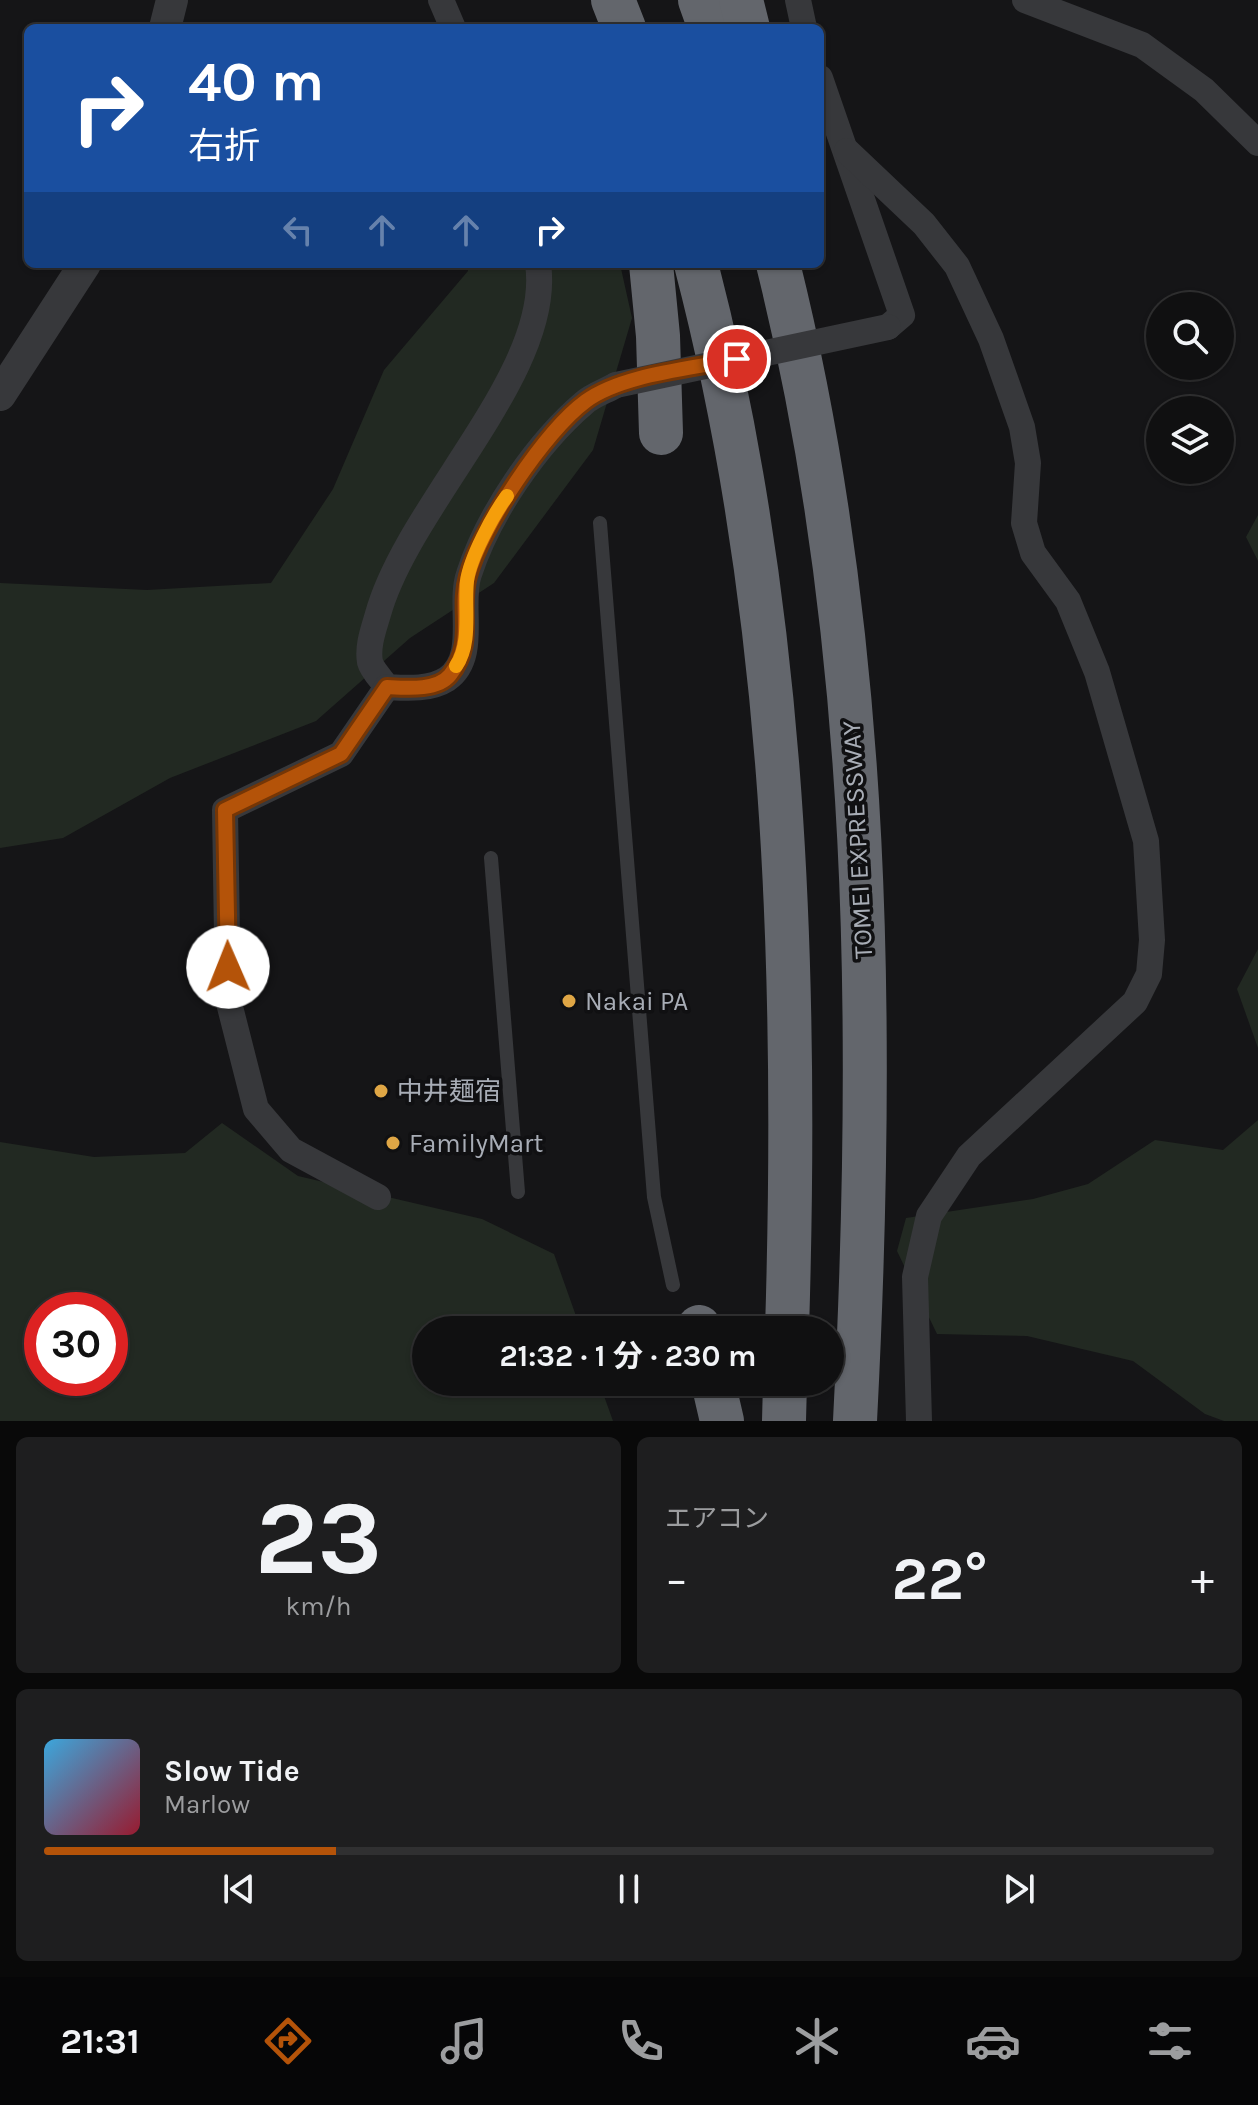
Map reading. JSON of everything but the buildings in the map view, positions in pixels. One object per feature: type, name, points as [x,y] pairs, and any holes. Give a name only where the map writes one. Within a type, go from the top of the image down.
[{"type":"highway","points":[[583,0],[592,24]]},
{"type":"highway","points":[[613,0],[622,24]]},
{"type":"highway","points":[[700,0],[709,24]]},
{"type":"highway","points":[[741,0],[747,24]]},
{"type":"highway","points":[[651,268],[658,336],[661,433]]},
{"type":"highway","points":[[697,268],[737,453],[752,543],[770,694],[783,874],[788,1041],[787,1316]]},
{"type":"highway","name":"TOMEI EXPRESSWAY","points":[[779,268],[807,396],[827,517],[850,708],[862,888],[864,1091],[861,1304],[855,1421]]},
{"type":"highway","points":[[806,268],[828,383],[859,608],[865,736],[862,888]]},
{"type":"highway","points":[[716,1396],[722,1421]]},
{"type":"highway","points":[[784,1421],[785,1396]]},
{"type":"street","points":[[166,24],[172,0]]},
{"type":"street","points":[[441,0],[451,24]]},
{"type":"street","points":[[798,0],[803,24]]},
{"type":"street","points":[[1025,0],[1142,45],[1204,90],[1258,143]]},
{"type":"street","points":[[387,687],[417,688],[448,678],[464,655],[467,577],[497,509],[542,449],[585,402],[616,385],[888,327],[902,315],[824,89]]},
{"type":"street","points":[[847,151],[924,224],[957,266],[991,339],[1022,427],[1028,463],[1024,523],[1033,553],[1068,601],[1097,672],[1146,841],[1152,940],[1149,974],[1135,1002],[969,1156],[929,1216],[915,1277],[919,1421]]},
{"type":"street","points":[[0,395],[82,268]]},
{"type":"street","points":[[387,687],[370,663],[371,637],[382,600],[400,556],[516,370],[538,310],[538,268]]},
{"type":"street","points":[[378,1197],[291,1150],[256,1109],[228,999],[225,810],[341,754],[387,687]]},
{"type":"lane","points":[[600,523],[654,1197],[673,1285]]},
{"type":"lane","points":[[491,858],[518,1192]]},
{"type":"shaded area","points":[[468,268],[621,268],[632,318],[593,450],[494,583],[410,638],[316,721],[170,778],[63,838],[0,848],[0,583],[147,590],[271,583],[333,489],[384,370]]},
{"type":"shaded area","points":[[1258,515],[1258,561],[1246,537]]},
{"type":"shaded area","points":[[1258,949],[1258,1048],[1237,989]]},
{"type":"shaded area","points":[[1258,1120],[1258,1421],[1224,1421],[1205,1414],[1133,1361],[1027,1336],[937,1334],[897,1251],[906,1218],[1033,1199],[1088,1184],[1155,1140],[1223,1150]]},
{"type":"shaded area","points":[[222,1123],[298,1176],[482,1219],[554,1254],[576,1316],[412,1316],[412,1396],[604,1396],[613,1421],[0,1421],[0,1142],[94,1157],[185,1153]]},
{"type":"slow traffic","points":[[456,666],[464,655],[467,577],[497,509],[507,496]]},
{"type":"place","name":"Nakai PA","points":[[569,1001]]},
{"type":"place","name":"中井麺宿","points":[[381,1091]]},
{"type":"place","name":"FamilyMart","points":[[393,1143]]},
{"type":"route","points":[[228,967],[225,810],[341,754],[387,687],[417,688],[448,678],[464,655],[467,577],[497,509],[542,449],[585,402],[616,385],[737,359]]}]
